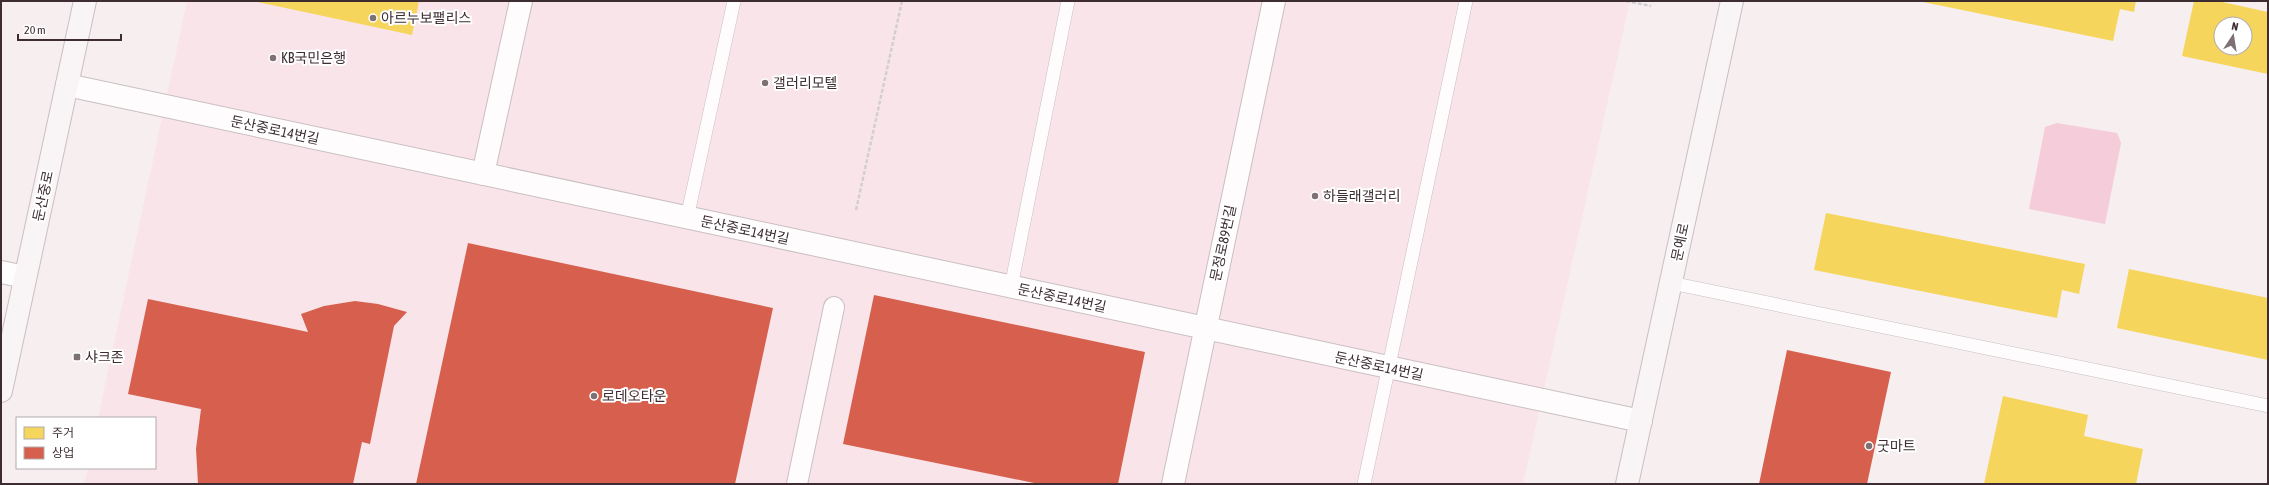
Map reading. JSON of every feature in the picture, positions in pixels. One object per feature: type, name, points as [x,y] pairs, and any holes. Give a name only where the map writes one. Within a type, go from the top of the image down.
[{"type":"main road","name":"둔산중로","points":[[1,391],[85,1]]},
{"type":"main road","name":"문예로","points":[[1628,484],[1732,1]]},
{"type":"street","points":[[483,174],[520,1]]},
{"type":"street","name":"문정로89번길","points":[[1173,484],[1274,1]]},
{"type":"street","name":"둔산중로14번길","points":[[67,85],[1641,421]]},
{"type":"street","points":[[1,272],[25,277]]},
{"type":"street","points":[[798,484],[834,307]]},
{"type":"lane","points":[[687,218],[734,1]]},
{"type":"lane","points":[[1010,287],[1068,1]]},
{"type":"lane","points":[[1364,484],[1466,1]]},
{"type":"lane","points":[[1671,283],[2268,406]]},
{"type":"path","points":[[856,210],[902,1]]},
{"type":"path","points":[[1626,1],[1651,6]]},
{"type":"shaded area","points":[[187,1],[1630,1],[1523,484],[84,484],[88,469],[156,469],[156,417],[98,417]]},
{"type":"shaded area","points":[[2057,123],[2117,133],[2121,143],[2105,224],[2029,209],[2045,127]]},
{"type":"building: 주거","name":"아르누보팰리스","points":[[253,1],[419,1],[412,35]]},
{"type":"building: 주거","points":[[2136,1],[2134,12],[2120,9],[2113,41],[1923,2]]},
{"type":"building: 주거","points":[[2194,1],[2218,1],[2268,12],[2268,74],[2182,56]]},
{"type":"building: 주거","points":[[1826,213],[2085,264],[2079,294],[2062,290],[2057,318],[1814,270]]},
{"type":"building: 주거","points":[[2129,269],[2268,298],[2268,360],[2117,328]]},
{"type":"building: 주거","points":[[2003,396],[2088,415],[2084,436],[2143,449],[2136,484],[1984,484]]},
{"type":"building: 상업","name":"로데오타운","points":[[468,243],[773,308],[735,484],[416,484]]},
{"type":"building: 상업","points":[[874,295],[1145,352],[1118,484],[1039,484],[843,444]]},
{"type":"building: 상업","points":[[148,299],[308,332],[301,314],[324,306],[355,301],[378,304],[407,312],[394,326],[370,444],[362,442],[353,484],[198,484],[196,449],[201,409],[128,394]]},
{"type":"building: 상업","points":[[1787,350],[1891,372],[1867,484],[1759,484]]},
{"type":"place","name":"아르누보팰리스","points":[[373,18]]},
{"type":"place","name":"KB국민은행","points":[[273,58]]},
{"type":"place","name":"갤러리모텔","points":[[765,83]]},
{"type":"place","name":"하들래갤러리","points":[[1315,196]]},
{"type":"place","name":"샤크존","points":[[77,357]]},
{"type":"place","name":"로데오타운","points":[[594,396]]},
{"type":"place","name":"굿마트","points":[[1869,446]]}]
